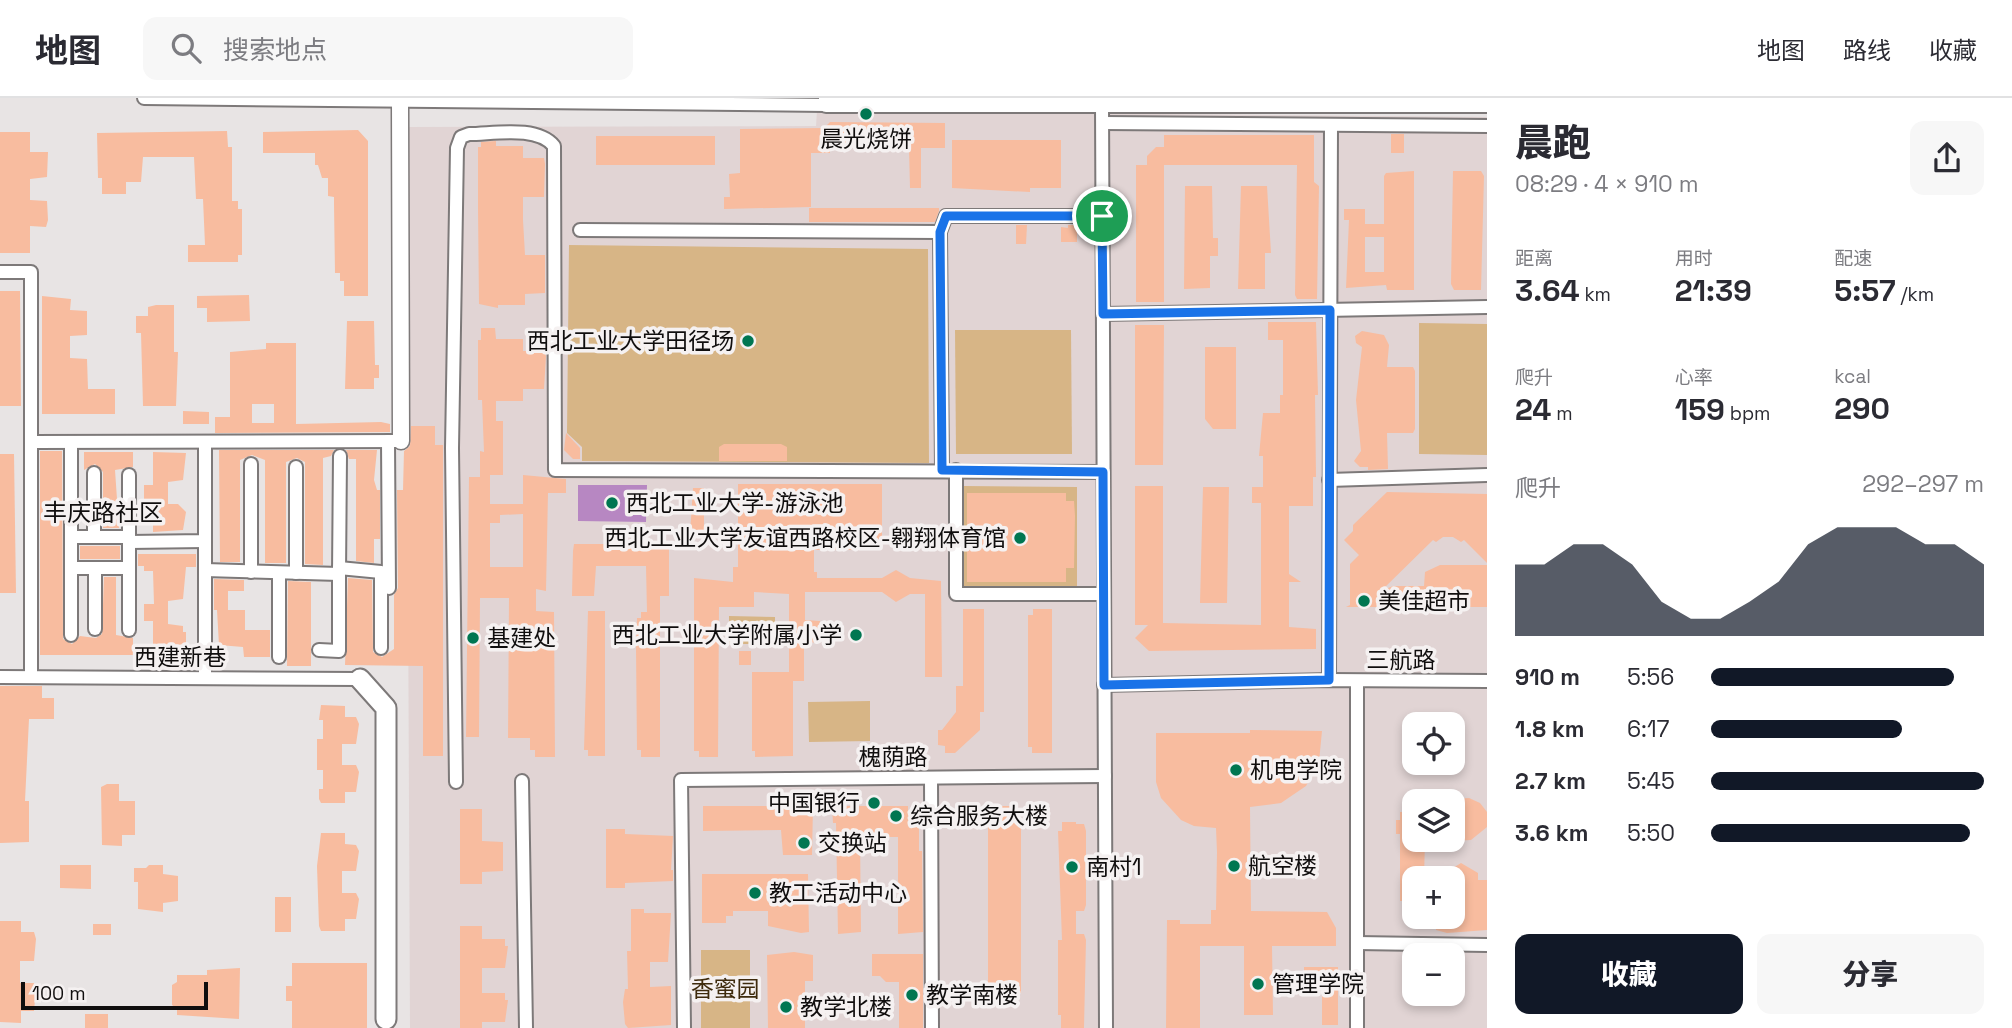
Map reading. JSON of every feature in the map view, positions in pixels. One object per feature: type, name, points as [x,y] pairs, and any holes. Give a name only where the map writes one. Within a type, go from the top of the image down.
[{"type":"main road","points":[[395,441],[400,101]]},
{"type":"main road","points":[[360,679],[386,708],[386,1019]]},
{"type":"street","points":[[144,98],[1487,105]]},
{"type":"street","points":[[1102,105],[1106,1028]]},
{"type":"street","points":[[1103,123],[1487,126]]},
{"type":"street","points":[[1329,680],[1331,126]]},
{"type":"street","points":[[456,782],[452,448],[457,148],[461,137],[469,134],[526,134],[549,140],[554,146],[555,470],[1103,472]]},
{"type":"street","points":[[942,470],[940,232],[946,216],[1102,216]]},
{"type":"street","points":[[580,230],[940,232]]},
{"type":"street","points":[[0,272],[31,272],[31,677]]},
{"type":"street","points":[[1103,314],[1487,307]]},
{"type":"street","points":[[32,442],[395,441],[389,588]]},
{"type":"street","points":[[71,442],[71,635]]},
{"type":"street","points":[[205,442],[205,678]]},
{"type":"street","points":[[318,650],[339,651],[340,456]]},
{"type":"street","points":[[251,464],[251,572]]},
{"type":"street","points":[[296,467],[296,573]]},
{"type":"street","points":[[956,470],[956,594],[1103,594]]},
{"type":"street","points":[[94,473],[94,537]]},
{"type":"street","points":[[129,475],[129,630]]},
{"type":"street","points":[[1329,480],[1487,475]]},
{"type":"street","points":[[71,537],[205,541]]},
{"type":"street","points":[[71,568],[129,568]]},
{"type":"street","points":[[94,568],[95,629]]},
{"type":"street","points":[[205,570],[279,573],[381,572],[381,648]]},
{"type":"street","points":[[279,573],[279,657]]},
{"type":"street","name":"西建新巷","points":[[0,677],[360,679]]},
{"type":"street","name":"三航路","points":[[1104,685],[1329,680],[1487,681]]},
{"type":"street","points":[[1357,681],[1357,1028]]},
{"type":"street","name":"槐荫路","points":[[684,1028],[681,780],[1105,776]]},
{"type":"street","points":[[931,778],[932,1028]]},
{"type":"street","points":[[522,781],[526,1028]]},
{"type":"street","points":[[1357,943],[1487,945]]},
{"type":"shaded area","points":[[817,111],[1487,117],[1487,1028],[410,1028],[406,127],[816,126]]},
{"type":"shaded area","name":"西北工业大学-游泳池","points":[[578,485],[647,485],[646,522],[578,521]]},
{"type":"green space","name":"西北工业大学田径场","points":[[569,245],[928,249],[929,463],[582,461],[582,447],[567,433]]},
{"type":"green space","points":[[1419,323],[1487,324],[1487,455],[1419,454]]},
{"type":"green space","points":[[955,330],[1071,330],[1072,454],[956,454]]},
{"type":"green space","name":"西北工业大学友谊西路校区-翱翔体育馆","points":[[963,486],[1077,487],[1077,590],[963,589]]},
{"type":"green space","points":[[729,616],[775,617],[775,644],[729,644]]},
{"type":"green space","points":[[870,701],[870,741],[809,742],[808,702]]},
{"type":"green space","name":"香蜜园","points":[[701,950],[750,950],[750,1028],[701,1028]]},
{"type":"building","points":[[830,122],[945,123],[945,148],[921,148],[921,188],[910,188],[909,148],[830,147],[830,153],[811,153],[811,207],[724,209],[724,197],[730,197],[729,174],[740,173],[740,129],[824,128]]},
{"type":"building","points":[[358,130],[368,141],[368,296],[344,296],[344,281],[340,281],[340,273],[335,273],[334,197],[328,196],[328,178],[322,178],[318,165],[315,165],[315,153],[263,153],[263,132]]},
{"type":"building","points":[[227,131],[228,147],[232,147],[232,201],[238,201],[238,209],[242,209],[242,255],[238,255],[238,262],[188,262],[188,245],[205,245],[203,199],[196,199],[194,157],[143,157],[141,182],[126,182],[126,194],[102,194],[102,178],[98,178],[97,133]]},
{"type":"building","points":[[0,132],[30,132],[30,152],[48,152],[47,177],[30,179],[30,200],[47,201],[48,220],[46,227],[30,226],[30,253],[0,253]]},
{"type":"building","points":[[1391,134],[1404,134],[1404,153],[1391,153]]},
{"type":"building","points":[[1164,135],[1314,135],[1314,182],[1319,186],[1317,299],[1297,299],[1295,295],[1297,165],[1164,165],[1164,302],[1136,302],[1136,165],[1147,165],[1147,156],[1156,147],[1164,147]]},
{"type":"building","points":[[596,136],[715,136],[715,165],[596,165]]},
{"type":"building","points":[[952,140],[1061,140],[1061,188],[1030,188],[1030,192],[952,188]]},
{"type":"building","points":[[496,141],[496,146],[523,146],[523,158],[544,158],[545,164],[544,197],[523,197],[523,220],[525,255],[545,255],[545,293],[525,294],[525,305],[498,305],[498,308],[479,304],[478,147],[481,147],[481,142]]},
{"type":"building","points":[[1414,171],[1414,290],[1387,290],[1386,285],[1346,288],[1349,220],[1344,220],[1344,209],[1365,209],[1365,224],[1384,224],[1386,173]],"holes":[[[1365,237],[1384,237],[1384,272],[1365,272]]]},
{"type":"building","points":[[1453,171],[1481,171],[1484,176],[1481,290],[1454,290],[1451,284]]},
{"type":"building","points":[[1185,186],[1212,186],[1213,238],[1218,238],[1218,256],[1210,256],[1210,288],[1184,289]]},
{"type":"building","points":[[1241,186],[1267,186],[1271,253],[1265,253],[1265,289],[1238,289]]},
{"type":"building","points":[[809,208],[939,208],[939,211],[935,222],[809,222]]},
{"type":"building","points":[[1016,225],[1027,225],[1026,244],[1016,244]]},
{"type":"building","points":[[1068,225],[1077,225],[1077,242],[1061,242],[1061,227],[1068,228]]},
{"type":"building","points":[[0,291],[20,291],[21,406],[0,406]]},
{"type":"building","points":[[249,295],[250,321],[207,322],[207,308],[197,308],[197,296]]},
{"type":"building","points":[[42,296],[71,299],[70,310],[87,311],[87,335],[70,336],[70,358],[87,359],[88,389],[115,389],[115,414],[42,414]]},
{"type":"building","points":[[174,305],[174,352],[178,352],[176,406],[143,406],[141,333],[136,333],[136,316],[148,316],[148,307]]},
{"type":"building","points":[[347,321],[374,321],[375,365],[379,365],[379,378],[374,378],[374,389],[345,389]]},
{"type":"building","points":[[1268,322],[1316,322],[1316,477],[1313,477],[1313,506],[1289,506],[1289,574],[1301,582],[1289,582],[1289,627],[1316,629],[1316,649],[1149,651],[1135,638],[1148,625],[1135,625],[1135,486],[1163,486],[1163,623],[1261,625],[1261,503],[1252,503],[1252,487],[1263,487],[1263,456],[1259,456],[1263,413],[1280,413],[1280,395],[1283,395],[1283,340],[1268,340]]},
{"type":"building","points":[[1135,325],[1164,325],[1163,465],[1135,465]]},
{"type":"building","points":[[481,328],[495,328],[496,339],[523,339],[523,351],[544,351],[546,356],[544,389],[523,389],[523,401],[496,401],[496,421],[503,421],[503,475],[490,475],[490,504],[523,504],[523,475],[566,479],[566,493],[548,493],[546,591],[536,589],[536,611],[554,612],[555,757],[535,757],[535,750],[530,750],[530,738],[508,738],[509,598],[480,598],[479,737],[466,737],[469,477],[480,477],[480,451],[484,452],[482,400],[478,400],[478,340],[481,340]],"holes":[[[523,514],[523,567],[490,567],[490,523],[500,523],[500,515]]]},
{"type":"building","points":[[1362,331],[1384,335],[1389,345],[1387,367],[1413,367],[1415,371],[1415,429],[1413,433],[1387,433],[1388,469],[1368,470],[1368,467],[1360,467],[1354,461],[1361,451],[1356,400],[1362,347],[1356,343],[1355,336]]},
{"type":"building","points":[[266,343],[296,343],[296,424],[381,422],[390,424],[390,432],[215,433],[215,417],[230,417],[230,352],[266,349]],"holes":[[[252,404],[274,404],[274,423],[252,423]]]},
{"type":"building","points":[[1205,347],[1236,347],[1236,429],[1213,429],[1205,419]]},
{"type":"building","points":[[183,411],[209,412],[209,424],[183,424]]},
{"type":"building","points":[[411,426],[435,426],[435,445],[443,445],[443,756],[423,756],[423,666],[345,665],[348,578],[372,580],[373,652],[382,657],[394,649],[394,595],[398,588],[397,490],[403,490],[404,451],[410,446]]},
{"type":"building","points":[[566,433],[580,448],[580,459],[573,459],[564,450]]},
{"type":"building","points":[[724,444],[781,444],[787,447],[787,461],[719,461],[719,447]]},
{"type":"building","points":[[219,450],[334,450],[331,456],[323,458],[323,565],[305,564],[305,462],[297,458],[286,462],[286,563],[265,563],[265,460],[252,455],[240,460],[240,562],[220,562]]},
{"type":"building","points":[[346,450],[377,450],[374,480],[377,490],[380,490],[380,539],[374,539],[374,563],[356,561],[356,459],[349,459]]},
{"type":"building","points":[[40,451],[62,451],[63,639],[72,644],[80,636],[96,638],[102,634],[104,577],[116,577],[116,635],[133,638],[133,655],[40,655]]},
{"type":"building","points":[[84,452],[133,452],[133,467],[115,470],[119,528],[103,528],[103,472],[95,464],[84,470]]},
{"type":"building","points":[[153,452],[186,453],[183,480],[168,482],[168,504],[178,504],[186,512],[183,530],[153,532],[153,502],[144,502],[144,485],[153,485]]},
{"type":"building","points":[[0,454],[14,454],[16,593],[0,593]]},
{"type":"building","points":[[738,484],[882,484],[882,550],[814,550],[814,572],[817,572],[817,578],[882,578],[896,570],[910,578],[941,581],[942,677],[925,677],[925,594],[910,594],[896,602],[882,592],[805,592],[805,620],[820,621],[820,642],[804,643],[804,681],[793,681],[793,756],[755,757],[755,751],[752,751],[752,672],[789,672],[789,594],[754,592],[754,607],[719,607],[718,757],[699,757],[699,751],[694,751],[694,578],[733,582],[733,567],[738,567]]},
{"type":"building","points":[[1203,487],[1229,487],[1227,603],[1200,603]]},
{"type":"building","points":[[693,488],[704,488],[704,534],[690,534]]},
{"type":"building","points":[[1387,492],[1487,494],[1487,563],[1464,540],[1461,542],[1453,537],[1443,537],[1436,542],[1433,540],[1381,591],[1393,586],[1424,586],[1425,572],[1440,565],[1487,565],[1487,607],[1346,607],[1350,605],[1350,564],[1359,555],[1344,540],[1353,531],[1353,525]]},
{"type":"building","name":"西北工业大学友谊西路校区-翱翔体育馆","points":[[967,493],[1066,493],[1066,501],[1074,501],[1075,516],[1074,568],[1066,568],[1066,582],[967,582]]},
{"type":"building","points":[[659,541],[669,541],[669,596],[660,596],[660,757],[641,757],[641,750],[637,750],[636,647],[637,618],[641,618],[641,612],[647,612],[646,566],[596,566],[594,596],[572,596],[573,551],[574,544],[659,544]]},
{"type":"building","points":[[80,546],[120,546],[120,559],[80,559]]},
{"type":"building","points":[[138,554],[196,554],[196,567],[186,567],[183,599],[168,601],[168,624],[183,626],[183,632],[186,632],[186,655],[153,653],[153,621],[144,621],[144,604],[154,604],[153,571],[144,571],[144,566],[138,566]]},
{"type":"building","points":[[214,579],[244,580],[244,591],[228,591],[228,610],[245,610],[245,630],[270,630],[270,657],[244,657],[243,647],[219,645],[217,610],[214,610]]},
{"type":"building","points":[[288,581],[311,582],[311,666],[287,666]]},
{"type":"building","points":[[963,609],[984,609],[984,712],[980,712],[980,730],[955,753],[945,753],[945,746],[938,745],[938,730],[942,730],[956,712],[956,686],[963,686]]},
{"type":"building","points":[[1033,609],[1052,609],[1052,753],[1032,753],[1032,747],[1028,747],[1028,615],[1033,615]]},
{"type":"building","points":[[588,611],[605,611],[605,756],[588,756],[588,750],[584,750]]},
{"type":"building","points":[[739,651],[751,651],[751,665],[739,665]]},
{"type":"building","points":[[0,686],[42,686],[42,698],[54,698],[54,719],[29,719],[25,801],[29,801],[29,842],[0,843]]},
{"type":"building","points":[[321,705],[345,706],[345,717],[356,717],[359,724],[356,744],[342,744],[342,765],[356,765],[359,772],[356,792],[345,792],[345,803],[321,803],[319,799],[319,789],[323,789],[323,770],[317,770],[317,739],[323,739],[323,720],[319,720]]},
{"type":"building","points":[[1250,730],[1322,731],[1319,762],[1306,786],[1281,803],[1250,807],[1251,911],[1327,912],[1336,928],[1336,946],[1272,946],[1273,1015],[1244,1015],[1244,946],[1200,946],[1200,1028],[1166,1028],[1167,920],[1180,920],[1180,924],[1211,924],[1211,910],[1216,910],[1217,852],[1216,828],[1194,826],[1181,820],[1161,798],[1156,782],[1156,733],[1250,733]]},
{"type":"building","points":[[119,784],[119,801],[135,801],[135,835],[122,835],[122,846],[102,845],[101,787]]},
{"type":"building","points":[[1465,798],[1480,803],[1487,812],[1487,827],[1471,840],[1465,840]]},
{"type":"building","points":[[703,806],[813,806],[812,855],[783,855],[781,830],[703,831]]},
{"type":"building","points":[[832,806],[908,806],[908,812],[914,812],[914,825],[919,825],[919,851],[922,851],[923,932],[898,934],[898,837],[860,837],[861,932],[838,934],[836,823],[833,823]]},
{"type":"building","points":[[999,806],[1018,806],[1018,811],[1021,811],[1021,993],[1018,993],[1018,998],[998,998],[998,993],[988,993],[988,811],[999,811]]},
{"type":"building","points":[[460,809],[482,809],[482,841],[503,842],[503,871],[482,872],[482,884],[460,884]]},
{"type":"building","points":[[1402,812],[1402,852],[1425,852],[1424,866],[1402,866],[1402,901],[1400,834],[1396,834],[1396,820],[1400,820]]},
{"type":"building","points":[[1062,822],[1084,824],[1086,831],[1086,905],[1084,911],[1076,911],[1076,934],[1084,934],[1086,940],[1084,1028],[1061,1028],[1061,1015],[1058,1015],[1058,940],[1062,940],[1058,831],[1062,831]]},
{"type":"building","points":[[606,829],[625,829],[625,834],[673,836],[673,881],[625,883],[625,888],[606,888]]},
{"type":"building","points":[[321,833],[345,833],[345,844],[356,845],[359,851],[356,871],[342,871],[342,893],[356,893],[359,899],[356,919],[345,919],[345,931],[321,931],[319,926],[317,866]]},
{"type":"building","points":[[1461,863],[1478,873],[1478,880],[1487,880],[1487,930],[1447,933],[1436,930],[1465,929],[1465,866],[1456,866]]},
{"type":"building","points":[[60,865],[91,865],[91,889],[60,888]]},
{"type":"building","points":[[149,865],[163,865],[163,874],[178,876],[178,901],[163,903],[163,912],[138,909],[138,882],[134,882],[134,868],[146,868]]},
{"type":"building","name":"教工活动中心","points":[[702,874],[808,874],[809,932],[801,933],[768,926],[768,911],[733,911],[733,916],[726,916],[726,923],[702,923]]},
{"type":"building","points":[[275,897],[291,897],[291,932],[275,932]]},
{"type":"building","points":[[631,909],[644,909],[644,913],[671,913],[668,962],[650,962],[650,987],[671,986],[671,1025],[628,1028],[625,1024],[623,1002],[625,989],[628,989],[627,951],[631,951]]},
{"type":"building","points":[[0,921],[21,921],[21,932],[34,932],[36,939],[34,961],[20,961],[20,983],[34,983],[36,989],[34,1011],[21,1011],[21,1023],[0,1022]]},
{"type":"building","points":[[93,924],[111,924],[111,935],[93,935]]},
{"type":"building","points":[[460,926],[482,926],[482,939],[505,939],[505,946],[508,946],[505,968],[482,968],[482,993],[505,993],[505,1000],[508,1000],[505,1022],[482,1022],[482,1028],[460,1028]]},
{"type":"building","name":"教学北楼","points":[[794,952],[813,955],[813,981],[805,981],[805,1028],[768,1028],[767,955]]},
{"type":"building","name":"教学南楼","points":[[872,954],[923,954],[923,1028],[899,1028],[899,982],[886,982],[880,976],[872,976]]},
{"type":"building","points":[[292,963],[367,963],[367,1028],[292,1028],[292,1001],[286,1001],[286,986],[292,986]]},
{"type":"building","points":[[1304,967],[1338,967],[1338,1025],[1322,1025],[1322,990],[1304,990]]},
{"type":"building","points":[[240,968],[239,1019],[177,1015],[177,1009],[172,1005],[172,985],[177,982],[177,975],[207,975],[207,970]]},
{"type":"building","points":[[85,1014],[108,1014],[108,1028],[85,1028]]},
{"type":"place","name":"晨光烧饼","points":[[866,114]]},
{"type":"place","name":"西北工业大学田径场","points":[[748,341]]},
{"type":"place","name":"西北工业大学-游泳池","points":[[612,503]]},
{"type":"place","name":"西北工业大学友谊西路校区-翱翔体育馆","points":[[1020,538]]},
{"type":"place","name":"美佳超市","points":[[1364,601]]},
{"type":"place","name":"西北工业大学附属小学","points":[[856,635]]},
{"type":"place","name":"基建处","points":[[473,638]]},
{"type":"place","name":"机电学院","points":[[1236,770]]},
{"type":"place","name":"中国银行","points":[[874,803]]},
{"type":"place","name":"综合服务大楼","points":[[896,816]]},
{"type":"place","name":"交换站","points":[[804,843]]},
{"type":"place","name":"航空楼","points":[[1234,866]]},
{"type":"place","name":"南村1","points":[[1072,867]]},
{"type":"place","name":"教工活动中心","points":[[755,893]]},
{"type":"place","name":"管理学院","points":[[1258,984]]},
{"type":"place","name":"教学南楼","points":[[912,995]]},
{"type":"place","name":"教学北楼","points":[[786,1007]]},
{"type":"district","name":"丰庆路社区","points":[[103,512]]},
{"type":"route","points":[[946,216],[1102,216],[1103,314],[1330,310],[1329,680],[1104,685],[1103,472],[942,470],[940,232],[946,216]]}]
